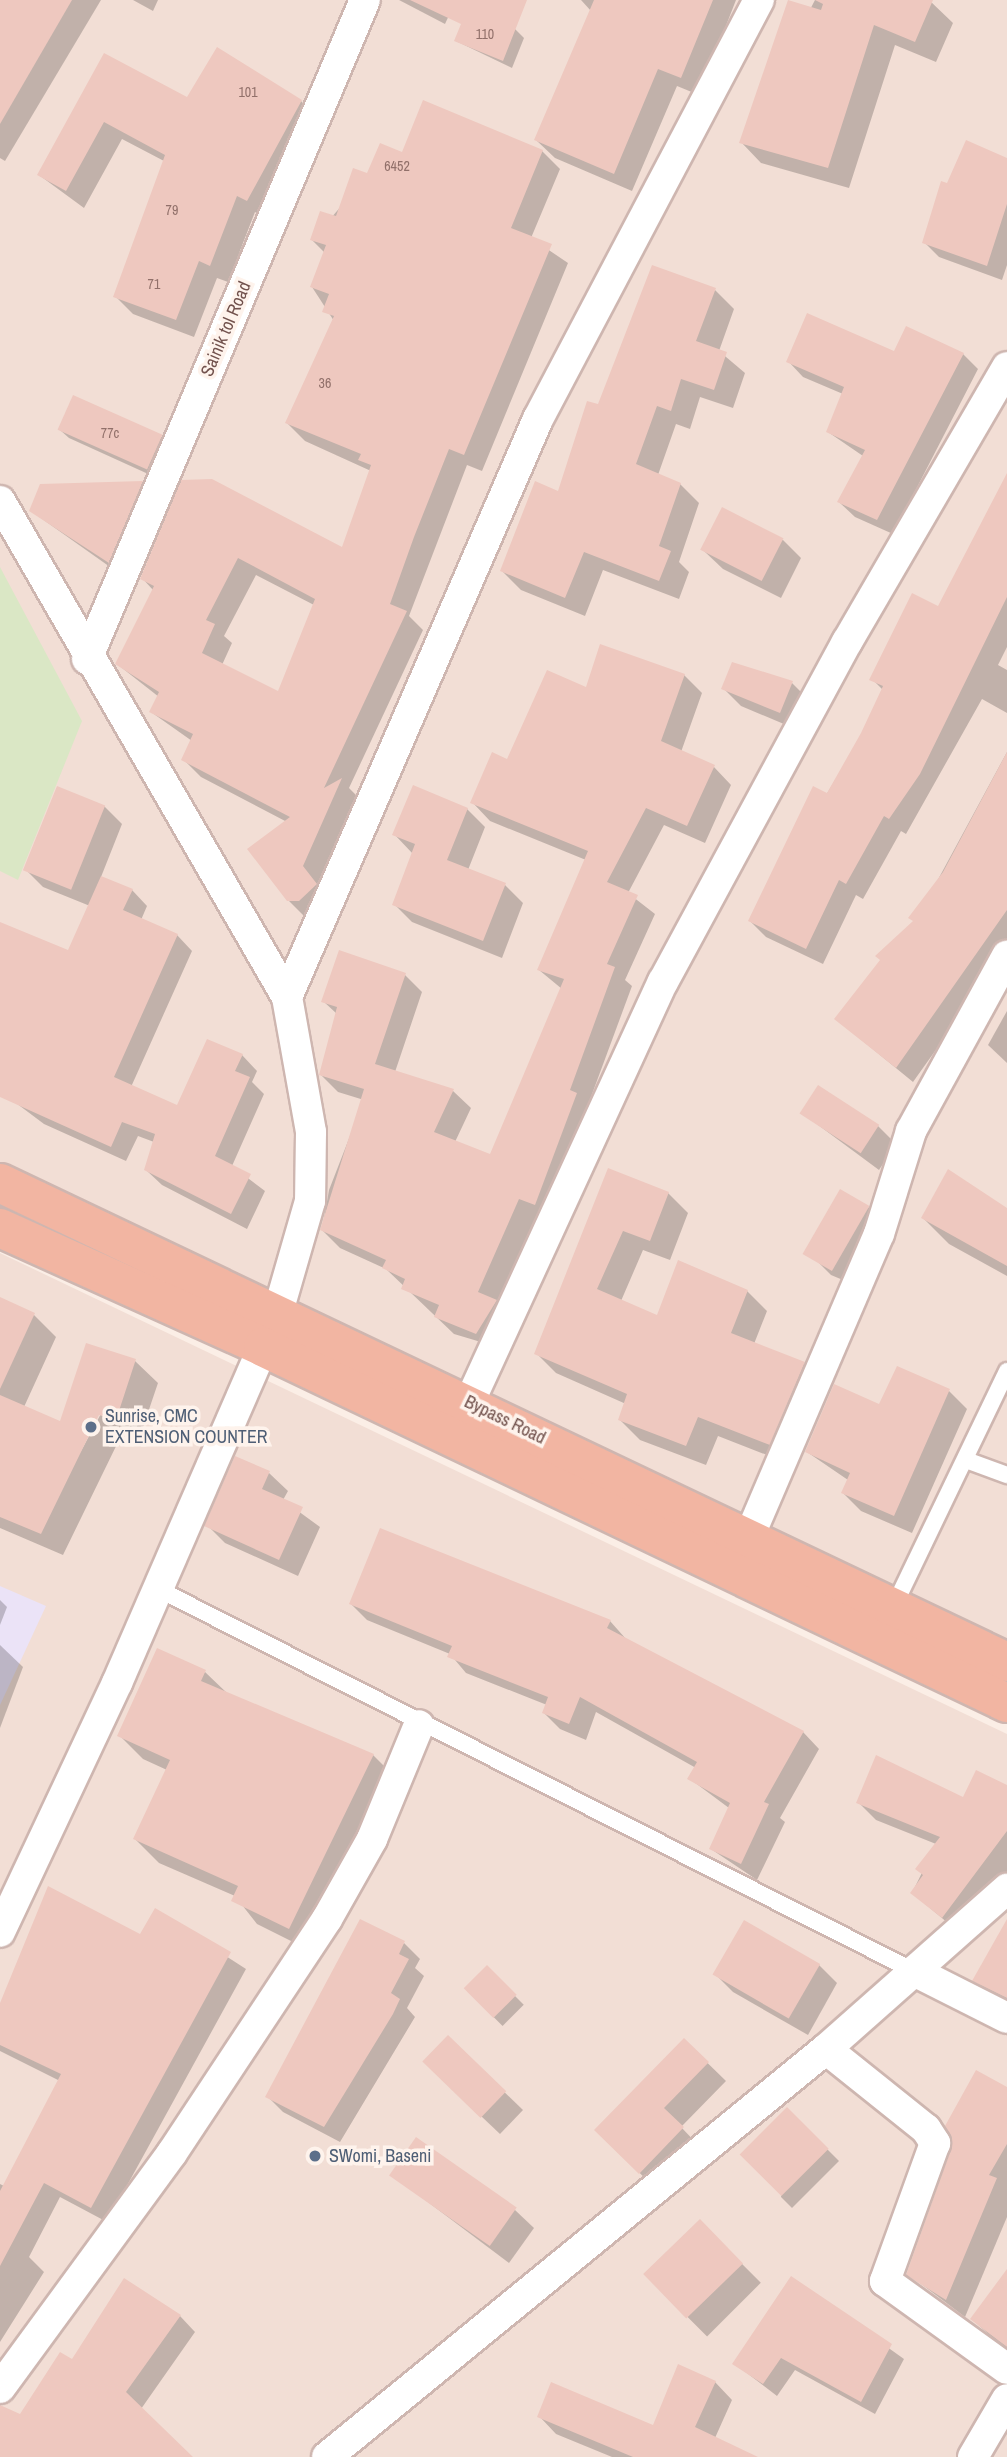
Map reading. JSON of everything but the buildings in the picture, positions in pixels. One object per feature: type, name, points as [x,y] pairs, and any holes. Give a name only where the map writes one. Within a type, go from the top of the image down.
[{"type":"highway","name":"Bypass Road","points":[[0,1183],[270,1331],[1007,1703]]},
{"type":"highway","name":"Bypass Road","points":[[0,1228],[270,1331],[469,1403],[1007,1661]]},
{"type":"street","name":"Sainik tol Road","points":[[87,659],[365,0]]},
{"type":"street","points":[[287,997],[538,419],[759,0]]},
{"type":"street","points":[[469,1403],[663,982],[847,642],[1007,367]]},
{"type":"street","points":[[0,1932],[158,1589],[270,1331],[310,1201],[311,1132],[287,997],[87,659],[1,507]]},
{"type":"street","points":[[748,1537],[879,1234],[911,1131],[1007,956]]},
{"type":"street","points":[[0,2388],[172,2153],[327,1919],[372,1839],[419,1725]]},
{"type":"street","points":[[327,2457],[826,2049],[1007,1889]]},
{"type":"street","points":[[914,1971],[1007,2018]]},
{"type":"street","points":[[826,2049],[926,2129],[935,2143],[885,2281],[1007,2369]]},
{"type":"street","points":[[973,2457],[1007,2399]]},
{"type":"lane","points":[[893,1608],[1007,1371]]},
{"type":"lane","points":[[966,1460],[1007,1475]]},
{"type":"lane","points":[[158,1589],[419,1725],[914,1971]]},
{"type":"shaded area","points":[[0,0],[1007,0],[1007,1664],[0,1181]]},
{"type":"shaded area","points":[[0,1253],[1007,1734],[1007,2457],[0,2457]]},
{"type":"shaded area","points":[[0,1586],[46,1606],[0,1705]]},
{"type":"green space","points":[[0,567],[82,721],[18,880],[0,871]]},
{"type":"place","name":"Sunrise, CMC EXTENSION COUNTER","points":[[91,1427]]},
{"type":"place","name":"SWomi, Baseni","points":[[315,2156]]}]
